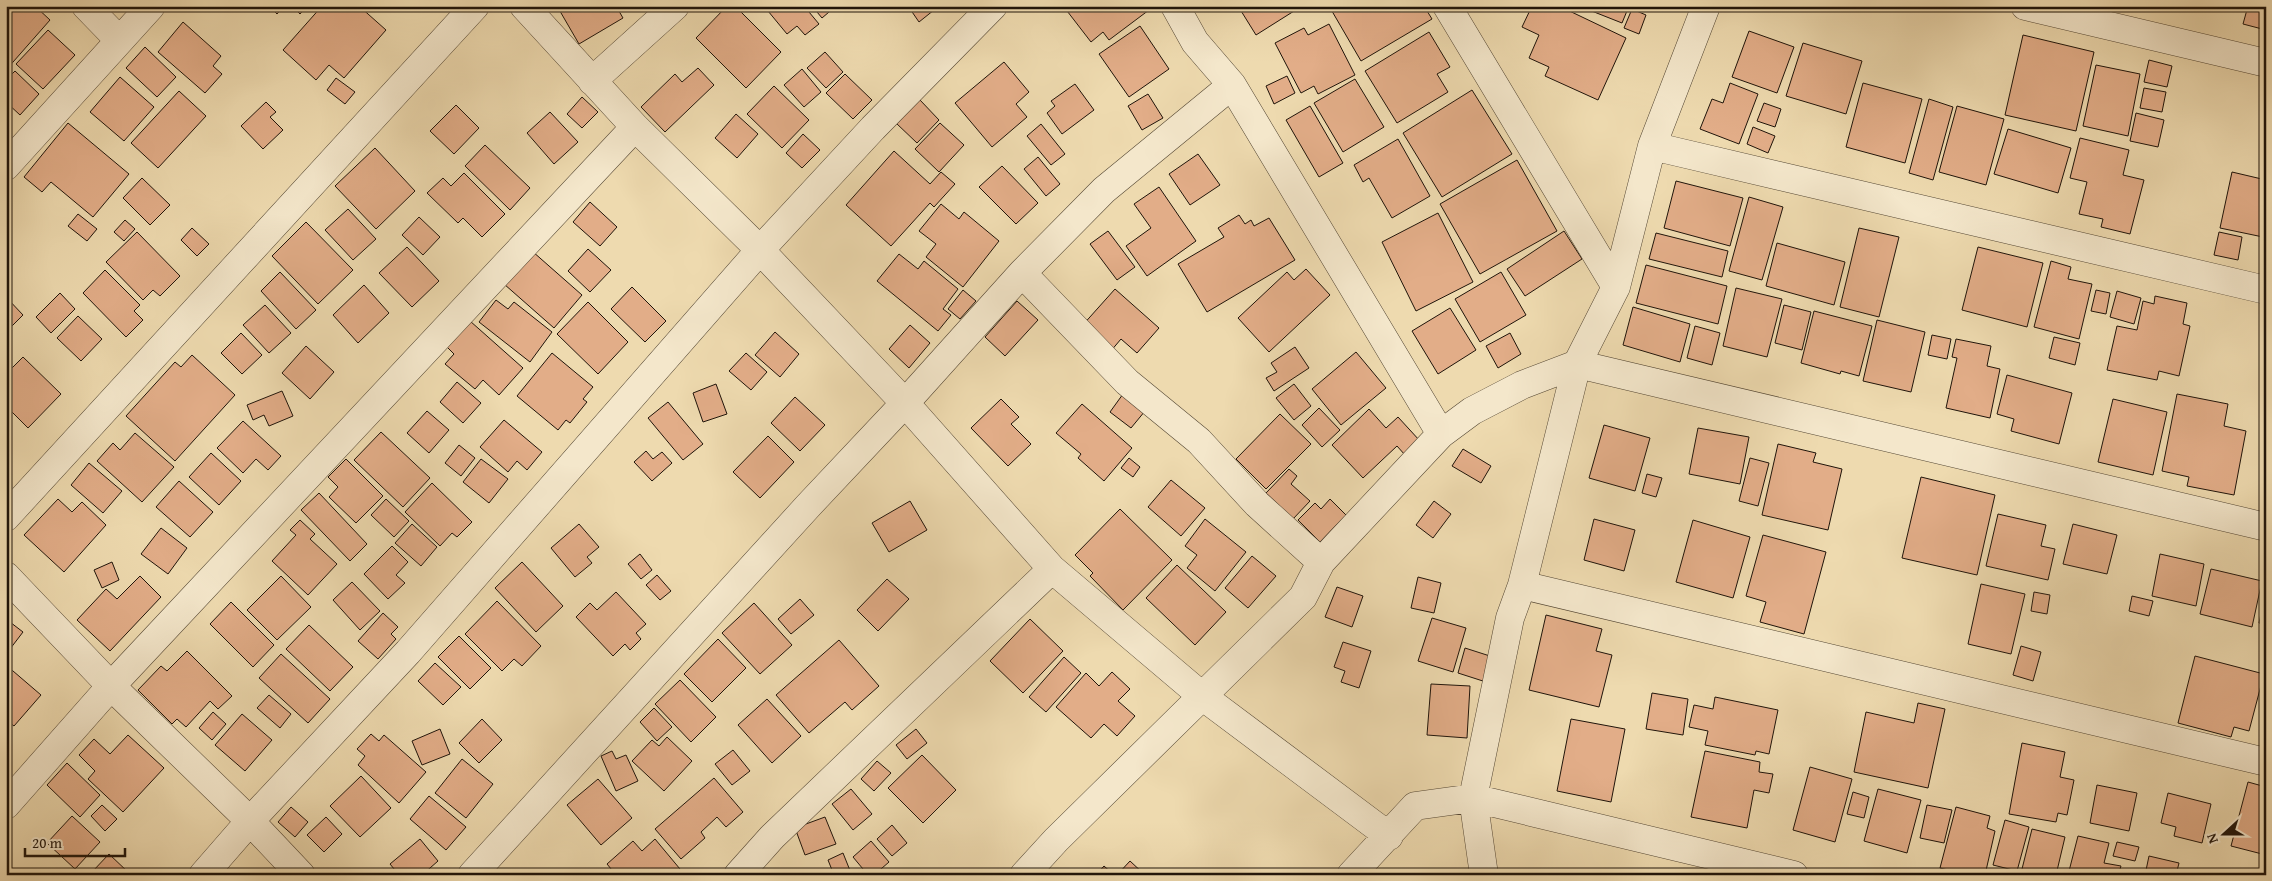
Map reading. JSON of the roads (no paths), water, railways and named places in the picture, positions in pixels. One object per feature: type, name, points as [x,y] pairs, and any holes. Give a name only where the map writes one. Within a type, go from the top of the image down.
[{"type":"street","points":[[86,6],[120,40]]},
{"type":"street","points":[[6,166],[151,6]]},
{"type":"street","points":[[6,517],[475,6]]},
{"type":"street","points":[[524,6],[635,127],[760,250],[906,404],[1052,569],[1202,696],[1389,836]]},
{"type":"street","points":[[592,81],[675,6]]},
{"type":"street","points":[[203,875],[250,821],[408,652],[760,250],[873,128],[993,6]]},
{"type":"street","points":[[1175,6],[1195,42],[1232,85],[1441,434]]},
{"type":"street","points":[[1447,6],[1616,287]]},
{"type":"street","points":[[1484,875],[1473,798],[1510,618],[1522,585],[1577,364],[1616,287],[1652,146],[1706,6]]},
{"type":"street","points":[[2025,6],[2266,63]]},
{"type":"street","points":[[472,875],[808,506],[906,404],[1022,273],[1104,190],[1232,85]]},
{"type":"street","points":[[6,805],[111,686],[635,127]]},
{"type":"street","points":[[1652,146],[2266,290]]},
{"type":"street","points":[[1022,273],[1127,382],[1199,441],[1257,504],[1321,562]]},
{"type":"street","points":[[1024,875],[1056,840],[1303,597],[1321,562],[1441,434],[1480,407],[1522,385],[1577,364],[2266,527]]},
{"type":"street","points":[[738,875],[772,837],[1052,569]]},
{"type":"street","points":[[6,576],[111,686],[250,821],[301,875]]},
{"type":"street","points":[[1522,585],[2266,762]]},
{"type":"street","points":[[1350,875],[1389,836],[1415,806],[1473,798],[1794,875]]}]
